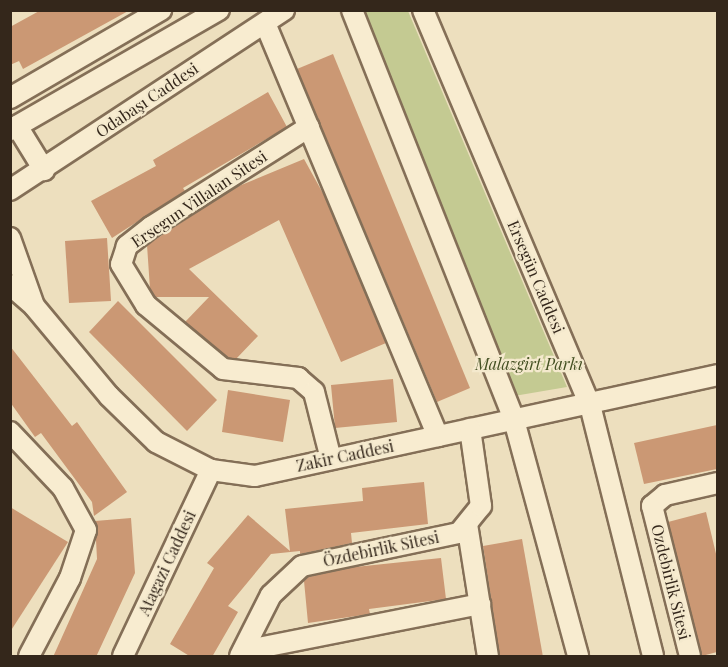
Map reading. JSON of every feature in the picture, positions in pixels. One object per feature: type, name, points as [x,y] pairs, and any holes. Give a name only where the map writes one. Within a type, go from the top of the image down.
[{"type":"street","points":[[10,98],[161,10]]},
{"type":"street","points":[[44,170],[14,128],[219,10]]},
{"type":"street","name":"Odabaşı Caddesi","points":[[10,190],[44,170],[284,10]]},
{"type":"street","points":[[352,10],[514,420],[578,657]]},
{"type":"street","name":"Ersegün Caddesi","points":[[423,10],[590,405],[653,657]]},
{"type":"street","points":[[265,23],[438,436]]},
{"type":"street","name":"Ersegun Villalan Sitesi","points":[[309,127],[151,227],[127,246],[121,264],[146,305],[223,369],[298,378],[314,392],[331,459]]},
{"type":"street","points":[[10,238],[34,306]]},
{"type":"street","points":[[10,285],[34,306]]},
{"type":"street","name":"Zakir Caddesi","points":[[34,306],[109,396],[156,442],[211,470],[255,476],[590,405],[717,375]]},
{"type":"street","points":[[470,429],[482,506],[467,524],[488,657]]},
{"type":"street","points":[[11,434],[63,488],[86,530],[70,578],[29,657]]},
{"type":"street","name":"Atagazi Caddesi","points":[[123,657],[211,470]]},
{"type":"street","name":"Ozdebirlik Sitesi","points":[[690,657],[652,506],[665,495],[717,483]]},
{"type":"street","name":"Özdebirlik Sitesi","points":[[242,654],[271,595],[302,566],[459,533],[467,524]]},
{"type":"street","points":[[242,654],[480,604]]},
{"type":"green space","name":"Malazgirt Parkı","points":[[361,11],[408,11],[567,387],[514,396]]},
{"type":"building","points":[[41,10],[130,10],[23,69],[19,61],[10,65],[10,27]]},
{"type":"building","points":[[333,54],[470,388],[437,402],[297,69]]},
{"type":"building","points":[[268,92],[287,127],[183,188],[185,191],[112,238],[91,201],[156,166],[153,160]]},
{"type":"building","points":[[304,159],[325,197],[386,343],[341,362],[279,220],[189,269],[258,336],[236,359],[228,358],[185,322],[209,297],[155,297],[150,289],[147,245],[234,188]]},
{"type":"building","points":[[107,238],[111,301],[69,303],[65,241]]},
{"type":"building","points":[[118,301],[217,400],[187,431],[89,332]]},
{"type":"building","points":[[10,346],[72,426],[77,422],[127,492],[94,516],[92,502],[41,433],[35,437],[10,402]]},
{"type":"building","points":[[393,379],[397,422],[335,428],[331,385]]},
{"type":"building","points":[[228,390],[290,400],[283,442],[222,432]]},
{"type":"building","points":[[717,425],[717,469],[644,484],[634,443]]},
{"type":"building","points":[[424,482],[428,524],[351,533],[352,543],[300,554],[300,551],[271,554],[228,606],[238,612],[212,657],[191,657],[170,644],[214,568],[207,563],[248,515],[290,551],[285,509],[363,501],[362,488]]},
{"type":"building","points":[[10,507],[68,542],[10,632]]},
{"type":"building","points":[[706,512],[717,558],[717,652],[702,656],[668,522]]},
{"type":"building","points":[[131,518],[135,573],[96,657],[53,657],[97,559],[95,521]]},
{"type":"building","points":[[522,539],[543,657],[500,657],[483,546]]},
{"type":"building","points":[[441,558],[446,599],[369,609],[370,614],[308,623],[304,581],[308,577],[355,567]]}]
